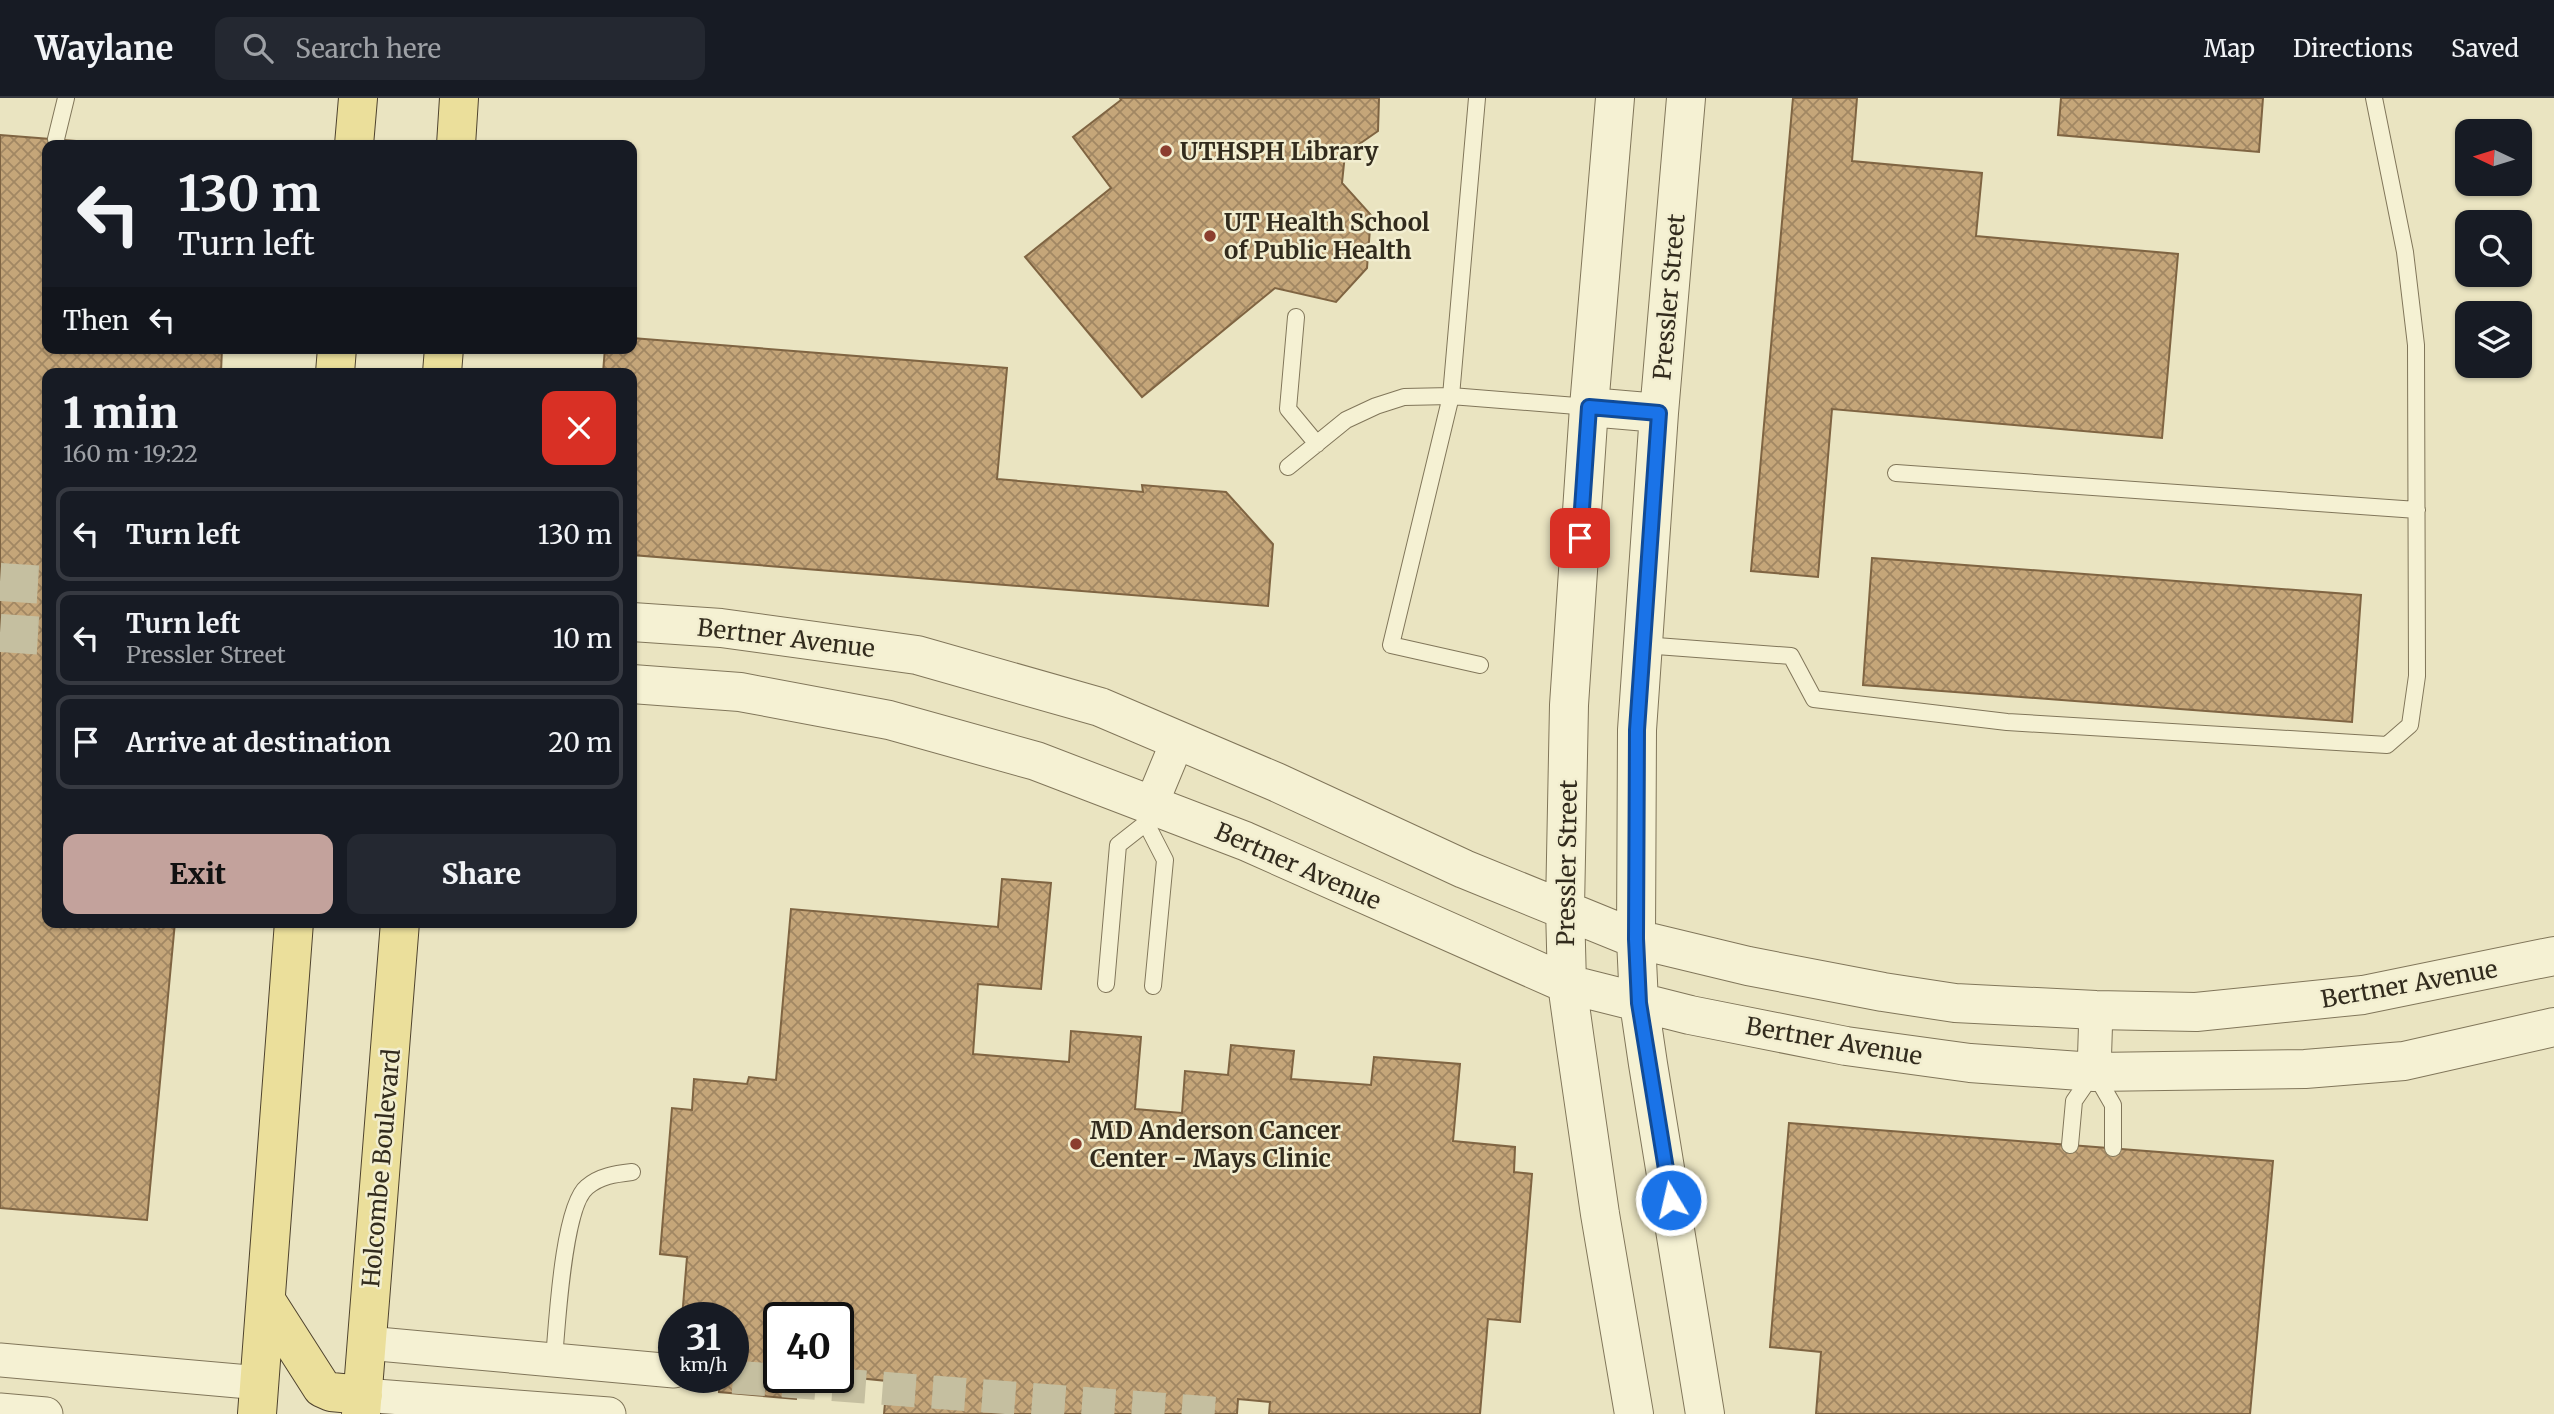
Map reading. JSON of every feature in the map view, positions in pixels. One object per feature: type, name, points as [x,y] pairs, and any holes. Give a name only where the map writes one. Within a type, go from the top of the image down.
[{"type":"main road","points":[[354,140],[358,98]]},
{"type":"main road","points":[[456,140],[459,98]]},
{"type":"main road","points":[[290,1414],[259,1399],[294,928]]},
{"type":"main road","name":"Holcombe Boulevard","points":[[362,1404],[400,928]]},
{"type":"main road","points":[[267,1302],[322,1388],[362,1404]]},
{"type":"street","name":"Pressler Street","points":[[1615,98],[1589,407],[1569,705],[1565,908],[1567,984],[1600,1214],[1634,1414]]},
{"type":"street","name":"Pressler Street","points":[[1686,98],[1659,413],[1637,730],[1636,939],[1639,1003],[1705,1414]]},
{"type":"street","points":[[1589,407],[1659,413]]},
{"type":"street","name":"Bertner Avenue","points":[[637,622],[721,628],[917,655],[1100,707],[1276,782],[1464,869],[1636,939],[1748,966],[1882,992],[1955,1003],[2196,1012],[2363,995],[2554,956]]},
{"type":"street","name":"Bertner Avenue","points":[[637,684],[740,692],[889,720],[1037,761],[1149,814],[1245,841],[1567,984],[1639,1003],[1846,1046],[1970,1063],[2094,1072],[2305,1069],[2404,1061],[2554,1027]]},
{"type":"street","points":[[1149,814],[1178,740]]},
{"type":"street","points":[[2094,1072],[2096,1010]]},
{"type":"street","points":[[367,1343],[658,1369]]},
{"type":"street","points":[[550,1408],[554,1359]]},
{"type":"street","points":[[0,1360],[259,1399]]},
{"type":"street","points":[[362,1404],[550,1408],[609,1414]]},
{"type":"street","points":[[0,1410],[46,1414]]},
{"type":"lane","points":[[56,139],[66,98]]},
{"type":"lane","points":[[1477,98],[1451,396],[1391,645],[1480,665]]},
{"type":"lane","points":[[1643,645],[1791,656],[1814,699],[2007,722],[2387,745],[2410,725],[2417,676],[2416,345],[2405,252],[2374,98]]},
{"type":"lane","points":[[1296,317],[1288,409],[1317,444]]},
{"type":"lane","points":[[1288,467],[1346,420],[1376,406],[1405,397],[1451,396],[1589,407]]},
{"type":"lane","points":[[1896,473],[2417,510]]},
{"type":"lane","points":[[1105,984],[1118,845],[1149,814],[1166,860],[1153,986]]},
{"type":"lane","points":[[2070,1145],[2074,1101],[2094,1072],[2113,1105],[2113,1148]]},
{"type":"lane","points":[[554,1359],[566,1232],[584,1188],[607,1175],[632,1172]]},
{"type":"building","name":"UT Health School of Public Health","points":[[1120,98],[1379,98],[1378,131],[1345,154],[1342,183],[1371,215],[1367,268],[1336,302],[1275,288],[1142,397],[1025,257],[1111,188],[1073,137],[1121,100]]},
{"type":"building","points":[[1793,98],[1857,98],[1852,161],[1982,173],[1976,236],[2178,254],[2162,438],[1832,409],[1818,577],[1751,571]]},
{"type":"building","points":[[2061,98],[2263,98],[2259,152],[2058,135]]},
{"type":"building","points":[[0,135],[64,140],[42,140],[42,354],[222,354],[221,368],[42,368],[42,928],[174,928],[147,1220],[0,1208]]},
{"type":"building","points":[[637,338],[1007,368],[997,479],[1143,492],[1142,485],[1226,492],[1273,544],[1268,606],[637,555],[637,368],[603,368],[605,354],[637,354]]},
{"type":"building","points":[[1872,558],[2361,595],[2352,722],[1863,685]]},
{"type":"building","name":"MD Anderson Cancer Center - Mays Clinic","points":[[1002,879],[1051,883],[1041,989],[978,984],[973,1054],[1069,1062],[1071,1031],[1141,1037],[1135,1109],[1182,1113],[1185,1071],[1228,1075],[1231,1045],[1294,1051],[1291,1079],[1371,1085],[1374,1057],[1460,1064],[1453,1141],[1515,1147],[1514,1172],[1532,1174],[1520,1322],[1488,1319],[1480,1414],[1269,1414],[1270,1402],[1238,1399],[1237,1414],[884,1414],[887,1381],[854,1378],[854,1302],[763,1302],[763,1393],[797,1393],[796,1399],[730,1393],[749,1393],[749,1302],[683,1302],[687,1257],[660,1254],[672,1108],[692,1110],[694,1079],[747,1084],[749,1077],[776,1080],[791,909],[998,927]]},
{"type":"building","points":[[1789,1123],[2273,1161],[2250,1414],[1816,1414],[1821,1352],[1770,1347]]},
{"type":"tunnel","points":[[0,582],[42,585]]},
{"type":"tunnel","points":[[0,633],[42,636]]},
{"type":"tunnel","points":[[749,1378],[1225,1414]]},
{"type":"place","name":"UTHSPH Library","points":[[1166,151]]},
{"type":"place","name":"UT Health School of Public Health","points":[[1210,236]]},
{"type":"place","name":"MD Anderson Cancer Center - Mays Clinic","points":[[1076,1144]]},
{"type":"route","points":[[1580,538],[1589,407],[1659,413],[1637,730],[1636,939],[1639,1003],[1671,1200]]}]
